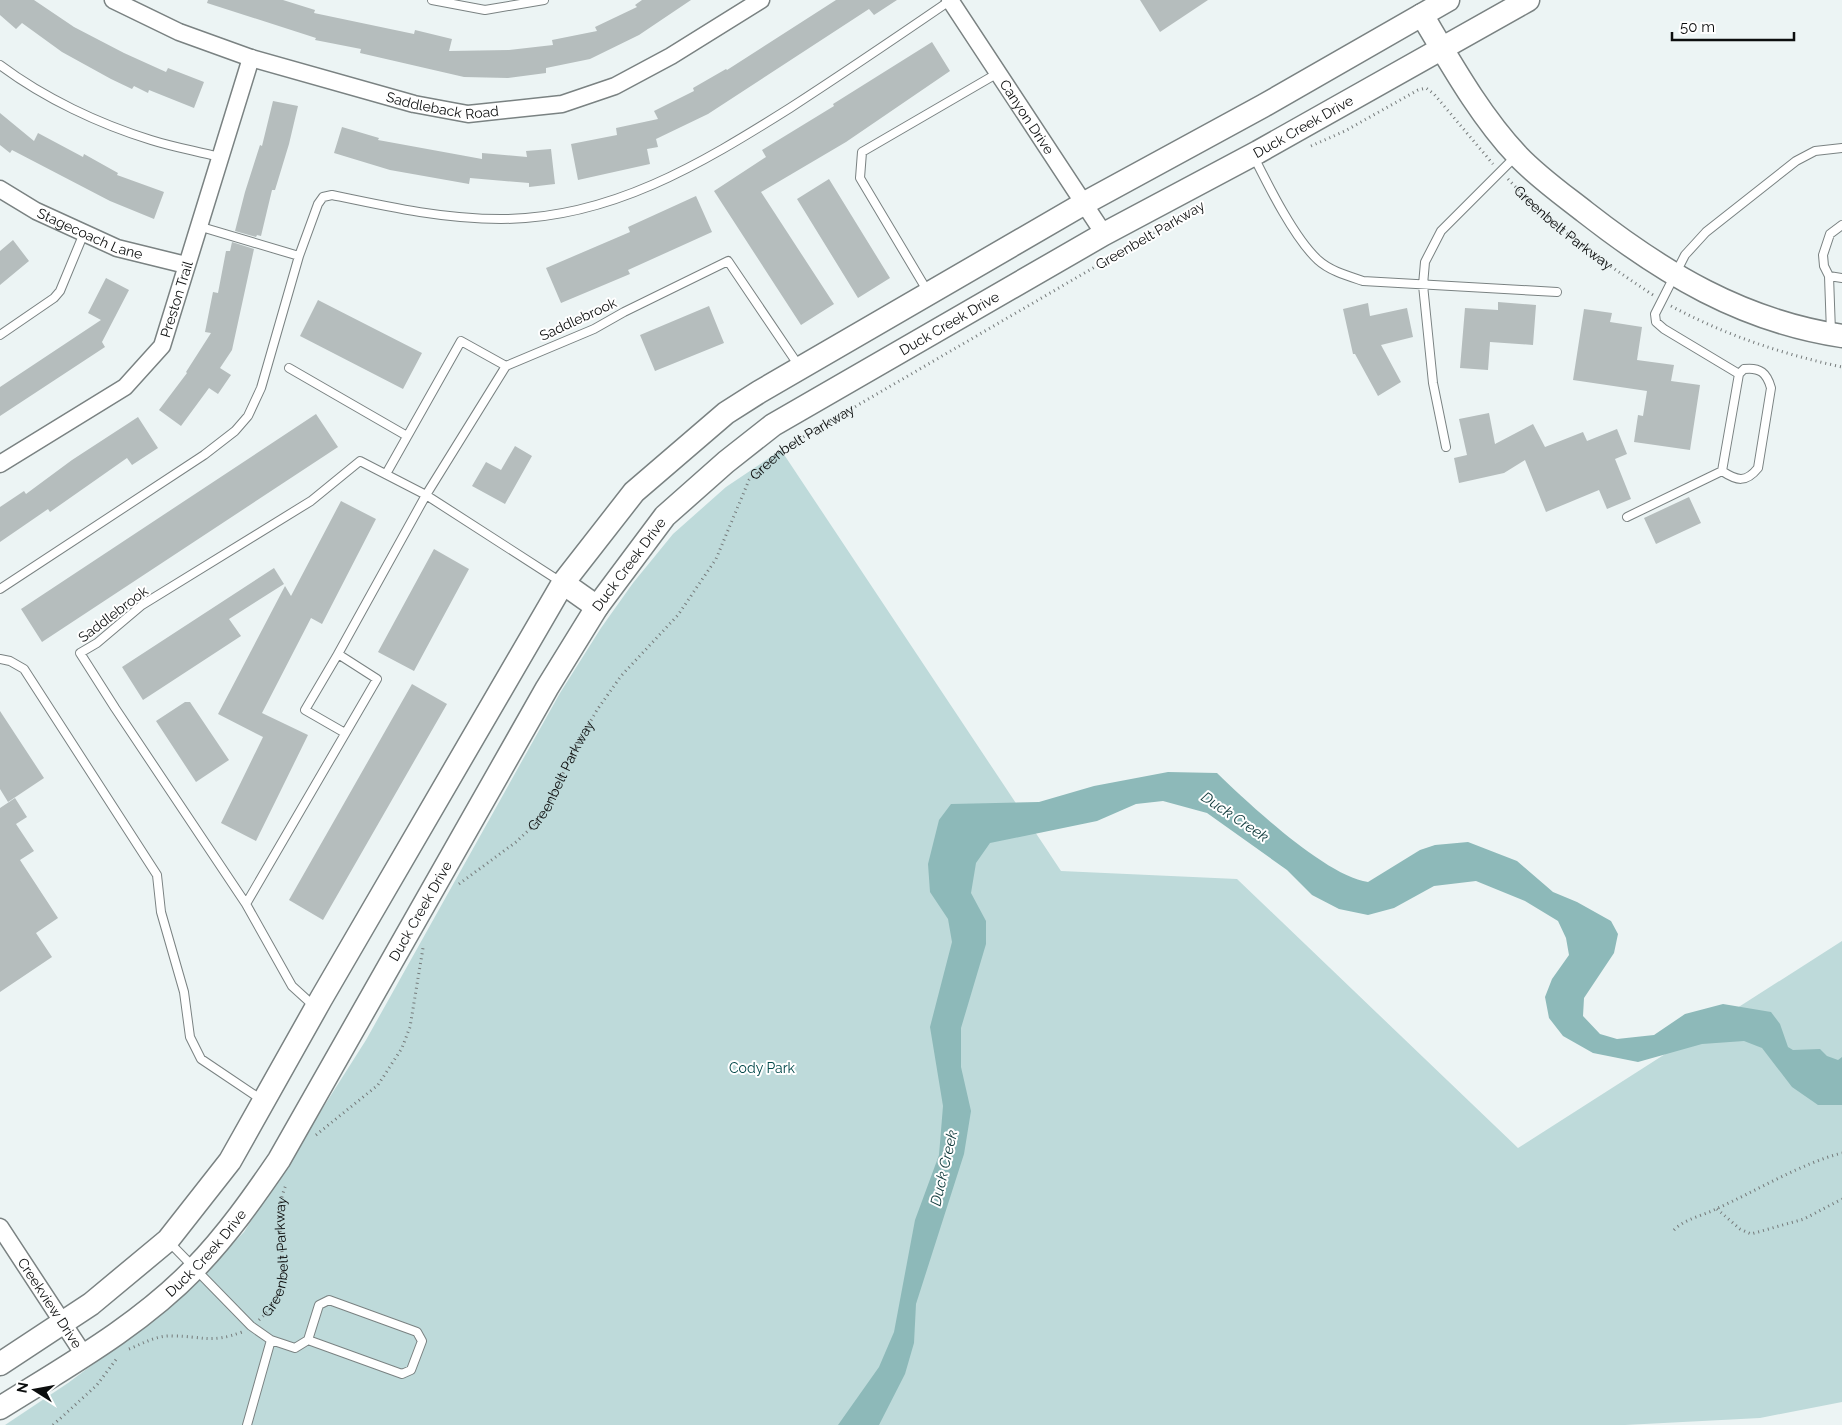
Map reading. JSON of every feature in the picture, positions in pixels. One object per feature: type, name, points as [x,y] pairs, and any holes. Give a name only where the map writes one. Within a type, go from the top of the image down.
[{"type":"main road","points":[[0,1364],[91,1304],[168,1240],[230,1161],[316,1008],[563,584],[634,492],[726,413],[800,368],[1083,204],[1263,106],[1448,0]]},
{"type":"main road","name":"Duck Creek Drive","points":[[0,1408],[126,1327],[194,1269],[239,1219],[279,1160],[547,688],[597,606],[665,516],[726,462],[773,425],[1104,234],[1253,154],[1528,0]]},
{"type":"main road","name":"Greenbelt Parkway","points":[[1422,15],[1486,115],[1517,155],[1561,194],[1634,250],[1674,275],[1721,300],[1760,316],[1837,335]]},
{"type":"main road","points":[[800,368],[821,398]]},
{"type":"main road","points":[[563,584],[597,606]]},
{"type":"street","name":"Saddleback Road","points":[[113,0],[178,32],[251,58],[414,104],[468,114],[553,105],[615,86],[671,56],[761,0]]},
{"type":"street","name":"Canyon Drive","points":[[951,0],[1104,234]]},
{"type":"street","name":"Preston Trail","points":[[0,464],[125,387],[162,346],[251,58]]},
{"type":"street","name":"Stagecoach Lane","points":[[0,189],[36,211],[117,248],[186,265]]},
{"type":"street","name":"Creekview Drive","points":[[0,1227],[84,1355]]},
{"type":"lane","points":[[432,0],[485,10],[544,0]]},
{"type":"lane","points":[[0,589],[204,455],[235,431],[248,416],[260,388],[299,256],[318,204],[323,197],[332,195],[421,214],[502,219],[553,214],[608,202],[656,185],[722,151],[951,0]]},
{"type":"lane","points":[[0,65],[13,75],[76,110],[151,140],[219,157]]},
{"type":"lane","points":[[929,293],[860,178],[862,152],[998,73]]},
{"type":"lane","points":[[1739,374],[1656,322],[1655,314],[1661,300],[1685,255],[1706,232],[1796,161],[1815,151],[1842,148]]},
{"type":"lane","points":[[1253,154],[1296,232],[1318,260],[1339,273],[1363,281],[1558,292]]},
{"type":"lane","points":[[1446,447],[1433,384],[1423,285],[1425,262],[1441,231],[1517,155]]},
{"type":"lane","points":[[1837,335],[1829,276],[1823,261],[1825,242],[1830,234],[1842,225]]},
{"type":"lane","points":[[198,226],[299,256]]},
{"type":"lane","points":[[0,335],[54,298],[60,291],[84,232]]},
{"type":"lane","name":"Saddlebrook","points":[[506,366],[594,329],[624,312],[728,261],[800,368]]},
{"type":"lane","points":[[1829,276],[1842,278]]},
{"type":"lane","points":[[345,733],[305,710],[426,495],[506,366],[460,341],[386,474]]},
{"type":"lane","points":[[289,368],[408,436]]},
{"type":"lane","points":[[1754,368],[1762,370],[1772,388],[1758,468],[1752,477],[1745,480],[1732,478],[1722,471],[1739,374],[1744,369],[1754,368]]},
{"type":"lane","name":"Saddlebrook","points":[[316,1008],[292,986],[246,904],[80,653],[97,643],[142,605],[312,501],[360,460],[426,495],[563,584]]},
{"type":"lane","points":[[1627,517],[1722,471]]},
{"type":"lane","points":[[246,904],[377,678],[338,654]]},
{"type":"lane","points":[[0,659],[10,661],[24,669],[157,875],[161,912],[184,992],[190,1037],[201,1059],[264,1101]]},
{"type":"lane","points":[[168,1240],[251,1326],[270,1340],[295,1348],[308,1340],[319,1305],[329,1300],[417,1332],[422,1341],[411,1370],[402,1374],[308,1340]]},
{"type":"lane","points":[[247,1425],[270,1340]]},
{"type":"path","name":"Greenbelt Parkway","points":[[1304,149],[1345,131],[1418,90],[1426,88],[1434,94],[1500,172],[1537,210],[1568,236],[1661,300],[1726,332],[1763,346],[1842,367]]},
{"type":"path","name":"Greenbelt Parkway","points":[[456,888],[469,875],[516,842],[532,827],[546,809],[575,748],[597,710],[621,676],[678,615],[716,559],[742,494],[758,470],[782,450],[810,432],[1193,210]]},
{"type":"path","points":[[316,1135],[378,1085],[402,1048],[410,1028],[426,941]]},
{"type":"path","points":[[1674,1230],[1681,1222],[1717,1209],[1771,1182],[1842,1153]]},
{"type":"path","name":"Greenbelt Parkway","points":[[127,1351],[155,1338],[174,1336],[209,1340],[241,1333],[251,1326],[272,1305],[281,1288],[284,1270],[279,1222],[280,1205],[289,1181]]},
{"type":"path","points":[[1717,1209],[1740,1229],[1751,1234],[1804,1219],[1842,1199]]},
{"type":"path","points":[[53,1425],[97,1385],[122,1354]]},
{"type":"green space","name":"Cody Park","points":[[781,450],[1061,871],[1237,879],[1518,1148],[1842,941],[1842,1402],[1760,1418],[1625,1425],[5,1425],[68,1383],[175,1303],[244,1232],[366,1040],[560,693],[601,628],[633,583],[673,534],[726,487]]},
{"type":"water","name":"Duck Creek","points":[[1168,772],[1217,773],[1268,820],[1310,853],[1351,877],[1368,882],[1420,850],[1435,845],[1468,842],[1517,861],[1553,892],[1577,902],[1611,921],[1618,934],[1614,953],[1584,998],[1583,1016],[1600,1034],[1617,1039],[1654,1035],[1685,1014],[1723,1004],[1771,1012],[1780,1024],[1788,1047],[1793,1050],[1820,1049],[1827,1056],[1838,1060],[1842,1057],[1842,1105],[1818,1105],[1792,1087],[1762,1048],[1744,1041],[1702,1044],[1638,1062],[1593,1053],[1563,1036],[1549,1018],[1545,997],[1552,979],[1569,955],[1566,938],[1558,921],[1525,901],[1476,881],[1434,886],[1394,908],[1368,915],[1339,909],[1312,895],[1287,870],[1207,813],[1163,801],[1136,804],[1097,821],[990,843],[976,863],[971,893],[986,921],[986,944],[961,1028],[961,1067],[971,1111],[964,1154],[916,1304],[914,1343],[905,1374],[879,1425],[838,1425],[879,1367],[894,1332],[915,1220],[939,1155],[943,1106],[930,1027],[952,942],[948,919],[930,892],[928,864],[939,820],[951,804],[1039,802],[1094,786]]},
{"type":"building","points":[[0,0],[34,0],[74,27],[124,53],[166,72],[168,68],[204,82],[194,108],[149,90],[148,93],[134,86],[132,89],[111,79],[62,52],[22,23],[16,29],[0,15]]},
{"type":"building","points":[[208,0],[283,0],[315,10],[314,13],[414,34],[415,30],[452,39],[449,51],[509,50],[553,45],[552,40],[597,31],[595,27],[637,7],[635,5],[642,0],[691,0],[639,35],[590,59],[546,68],[546,73],[508,78],[464,77],[360,53],[361,49],[315,40],[316,38],[207,3]]},
{"type":"building","points":[[836,0],[897,0],[874,15],[869,9],[708,114],[656,139],[658,147],[647,149],[650,164],[578,180],[571,144],[617,135],[616,128],[658,119],[654,111],[694,91],[693,88],[727,70]]},
{"type":"building","points":[[1140,0],[1208,0],[1160,32]]},
{"type":"building","points":[[932,42],[950,71],[846,142],[761,192],[834,304],[801,325],[714,191],[766,157],[762,150]]},
{"type":"building","points":[[273,101],[298,106],[275,190],[272,190],[261,236],[257,235],[256,237],[235,231],[245,192],[260,145],[262,146]]},
{"type":"building","points":[[0,113],[34,141],[38,133],[83,157],[84,154],[118,173],[117,175],[164,192],[154,219],[110,201],[12,150],[10,153],[0,145]]},
{"type":"building","points":[[342,127],[379,138],[378,140],[482,159],[482,153],[527,157],[526,151],[551,149],[555,184],[529,187],[529,183],[470,178],[469,184],[390,170],[334,153]]},
{"type":"building","points":[[829,179],[890,278],[858,298],[797,199]]},
{"type":"building","points":[[696,196],[712,232],[628,270],[630,274],[561,303],[546,268],[630,232],[628,227]]},
{"type":"building","points":[[13,240],[29,261],[0,285],[0,251]]},
{"type":"building","points":[[232,242],[254,249],[232,350],[220,368],[231,375],[218,394],[209,388],[181,426],[159,410],[187,373],[211,333],[205,332],[213,292],[218,293],[226,251],[230,251]]},
{"type":"building","points":[[106,278],[129,290],[102,342],[105,347],[0,416],[0,387],[101,320],[88,313]]},
{"type":"building","points":[[318,300],[422,353],[403,389],[300,336]]},
{"type":"building","points":[[1498,302],[1536,305],[1533,345],[1490,342],[1488,370],[1460,368],[1465,308],[1498,310]]},
{"type":"building","points":[[1368,303],[1370,316],[1407,308],[1413,337],[1381,345],[1401,382],[1378,396],[1355,354],[1353,354],[1343,309]]},
{"type":"building","points":[[709,306],[724,343],[655,371],[640,335]]},
{"type":"building","points":[[1584,309],[1612,313],[1610,322],[1642,327],[1637,360],[1674,365],[1671,381],[1700,385],[1690,450],[1634,442],[1638,415],[1643,416],[1647,391],[1573,380]]},
{"type":"building","points":[[1489,413],[1495,444],[1533,424],[1545,447],[1583,432],[1587,441],[1617,429],[1627,454],[1615,459],[1631,499],[1607,509],[1599,490],[1546,512],[1525,460],[1504,473],[1459,483],[1454,458],[1467,455],[1459,419]]},
{"type":"building","points":[[316,414],[338,447],[42,642],[21,609]]},
{"type":"building","points":[[138,417],[158,448],[132,465],[127,458],[50,512],[48,509],[0,542],[0,507],[24,491],[26,494],[72,460]]},
{"type":"building","points":[[515,446],[532,456],[505,504],[472,486],[486,462],[501,470]]},
{"type":"building","points":[[1689,497],[1701,523],[1656,544],[1644,518]]},
{"type":"building","points":[[341,501],[376,519],[322,624],[311,618],[262,713],[308,735],[256,841],[221,823],[263,737],[218,714],[285,586],[291,596]]},
{"type":"building","points":[[434,549],[469,569],[414,671],[378,652]]},
{"type":"building","points":[[274,568],[284,584],[229,619],[241,636],[143,700],[122,667]]},
{"type":"building","points":[[412,684],[447,704],[323,920],[289,900]]},
{"type":"building","points":[[185,702],[190,702],[229,760],[196,782],[156,721]]},
{"type":"building","points":[[0,711],[44,778],[8,802],[0,789]]},
{"type":"building","points":[[15,798],[27,817],[16,824],[34,851],[20,860],[58,918],[36,933],[52,957],[0,992],[0,808]]}]
